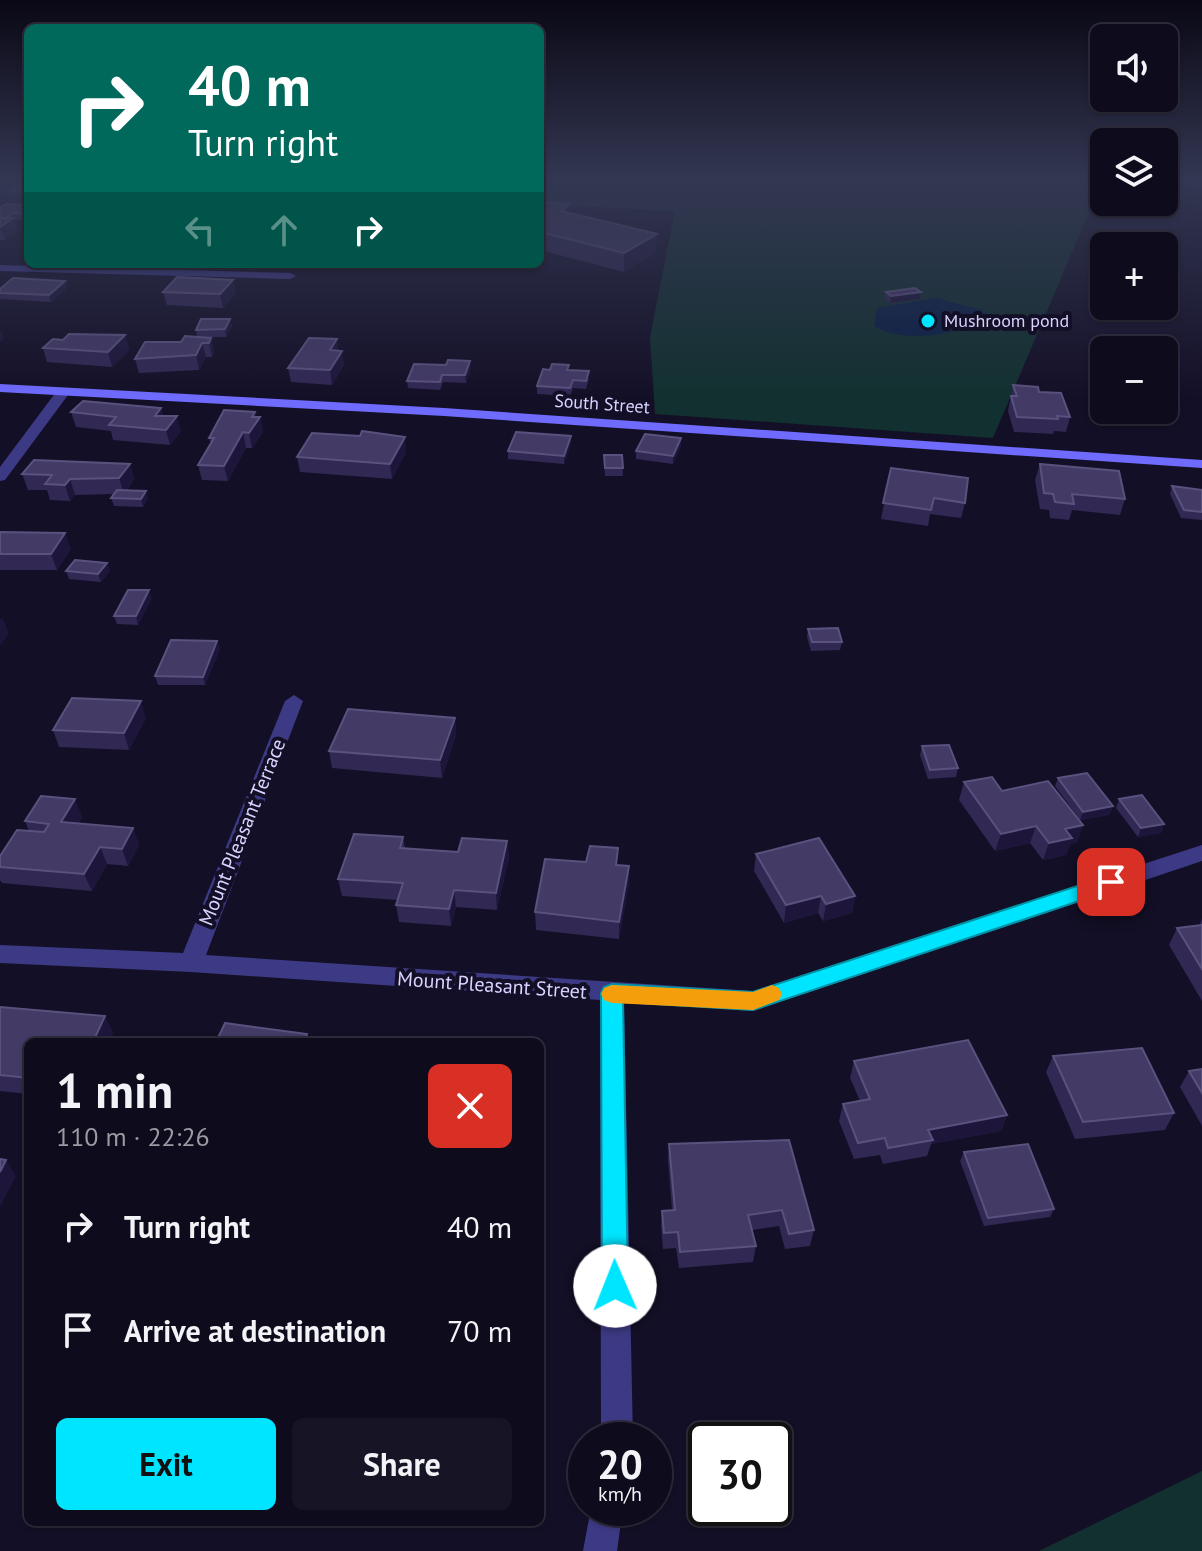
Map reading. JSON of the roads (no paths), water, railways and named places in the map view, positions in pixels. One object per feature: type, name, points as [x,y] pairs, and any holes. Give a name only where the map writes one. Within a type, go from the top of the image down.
[{"type":"main road","name":"South Street","points":[[0,388],[475,414],[1202,464]]},
{"type":"street","points":[[0,268],[290,276]]},
{"type":"street","points":[[0,477],[64,391]]},
{"type":"street","name":"Mount Pleasant Terrace","points":[[191,963],[294,701]]},
{"type":"street","name":"Mount Pleasant Street","points":[[0,954],[191,963],[753,1001],[1202,853]]},
{"type":"street","points":[[612,993],[617,1422]]},
{"type":"street","points":[[600,1551],[604,1526]]},
{"type":"water","name":"Mushroom pond","points":[[936,298],[981,310],[988,315],[963,328],[932,335],[901,335],[874,326],[877,308]]},
{"type":"place","name":"Mushroom pond","points":[[928,321]]}]
